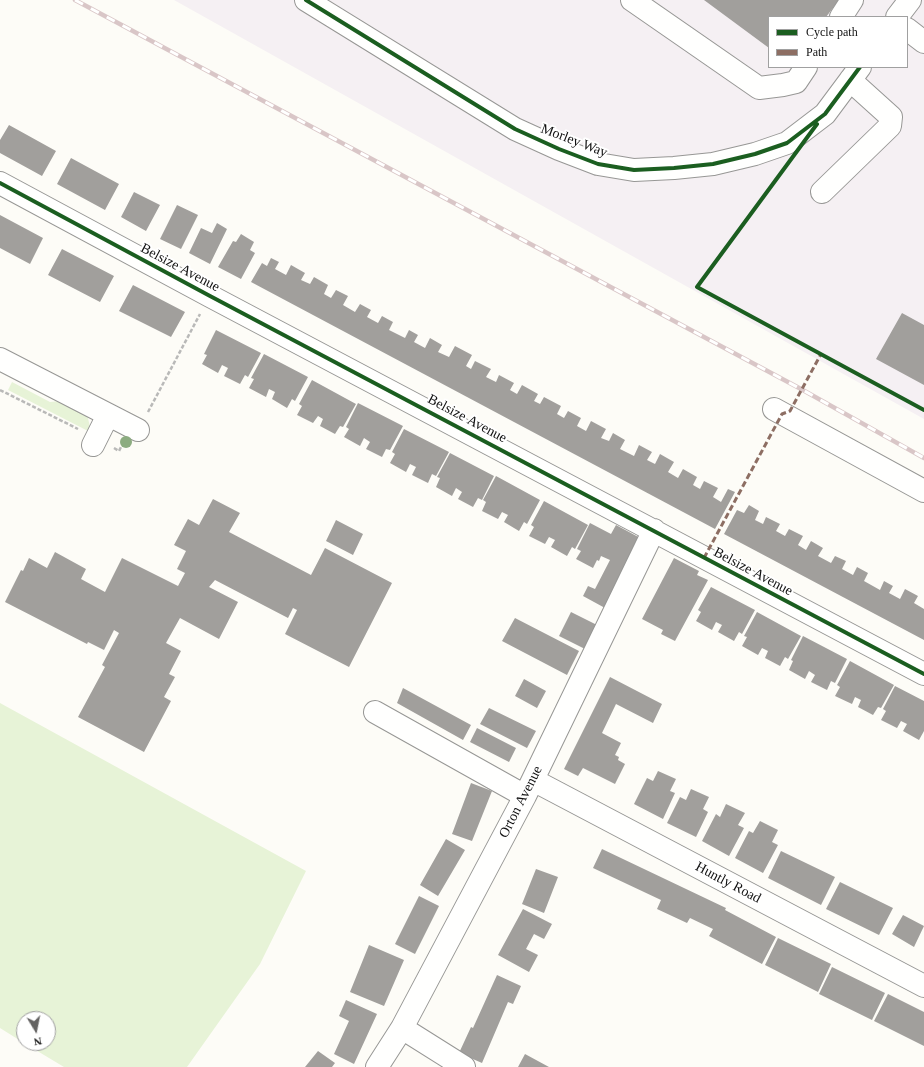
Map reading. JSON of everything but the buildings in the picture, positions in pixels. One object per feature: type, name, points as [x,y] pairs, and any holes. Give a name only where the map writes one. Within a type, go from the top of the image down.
[{"type":"street","name":"Morley Way","points":[[306,0],[515,129],[559,149],[598,164],[634,170],[713,164],[755,154],[787,143],[825,114],[855,73]]},
{"type":"street","points":[[632,0],[759,88],[796,82],[805,68]]},
{"type":"street","points":[[842,16],[852,0]]},
{"type":"street","points":[[898,16],[910,0]]},
{"type":"street","points":[[908,30],[924,42]]},
{"type":"street","points":[[822,192],[890,126],[891,117],[855,73]]},
{"type":"street","name":"Belsize Avenue","points":[[0,183],[210,296],[924,674]]},
{"type":"street","points":[[0,359],[138,430]]},
{"type":"street","points":[[774,409],[924,491]]},
{"type":"street","points":[[95,442],[108,415]]},
{"type":"street","name":"Orton Avenue","points":[[377,1067],[402,1028],[529,788],[654,530]]},
{"type":"street","name":"Huntly Road","points":[[375,712],[924,986]]},
{"type":"street","points":[[402,1028],[464,1067]]},
{"type":"path","points":[[0,390],[95,442],[119,451],[126,437],[134,441],[138,430],[210,296]]},
{"type":"shaded area","points":[[174,0],[924,0],[924,419]]},
{"type":"green space","points":[[12,382],[50,402],[60,401],[87,414],[90,427],[88,431],[8,390]]},
{"type":"green space","points":[[0,703],[306,871],[260,964],[187,1067],[64,1067],[37,1051],[56,1051],[56,1011],[16,1011],[16,1038],[0,1028]]},
{"type":"railway","points":[[75,0],[801,389],[924,458]]},
{"type":"marked path","points":[[704,558],[782,414],[790,411],[821,354]]},
{"type":"cycle path","points":[[306,0],[515,129],[559,149],[598,164],[634,170],[713,164],[755,154],[787,143],[825,114],[859,68]]},
{"type":"cycle path","points":[[817,124],[697,287],[924,410]]},
{"type":"cycle path","points":[[0,183],[210,296],[924,674]]}]
